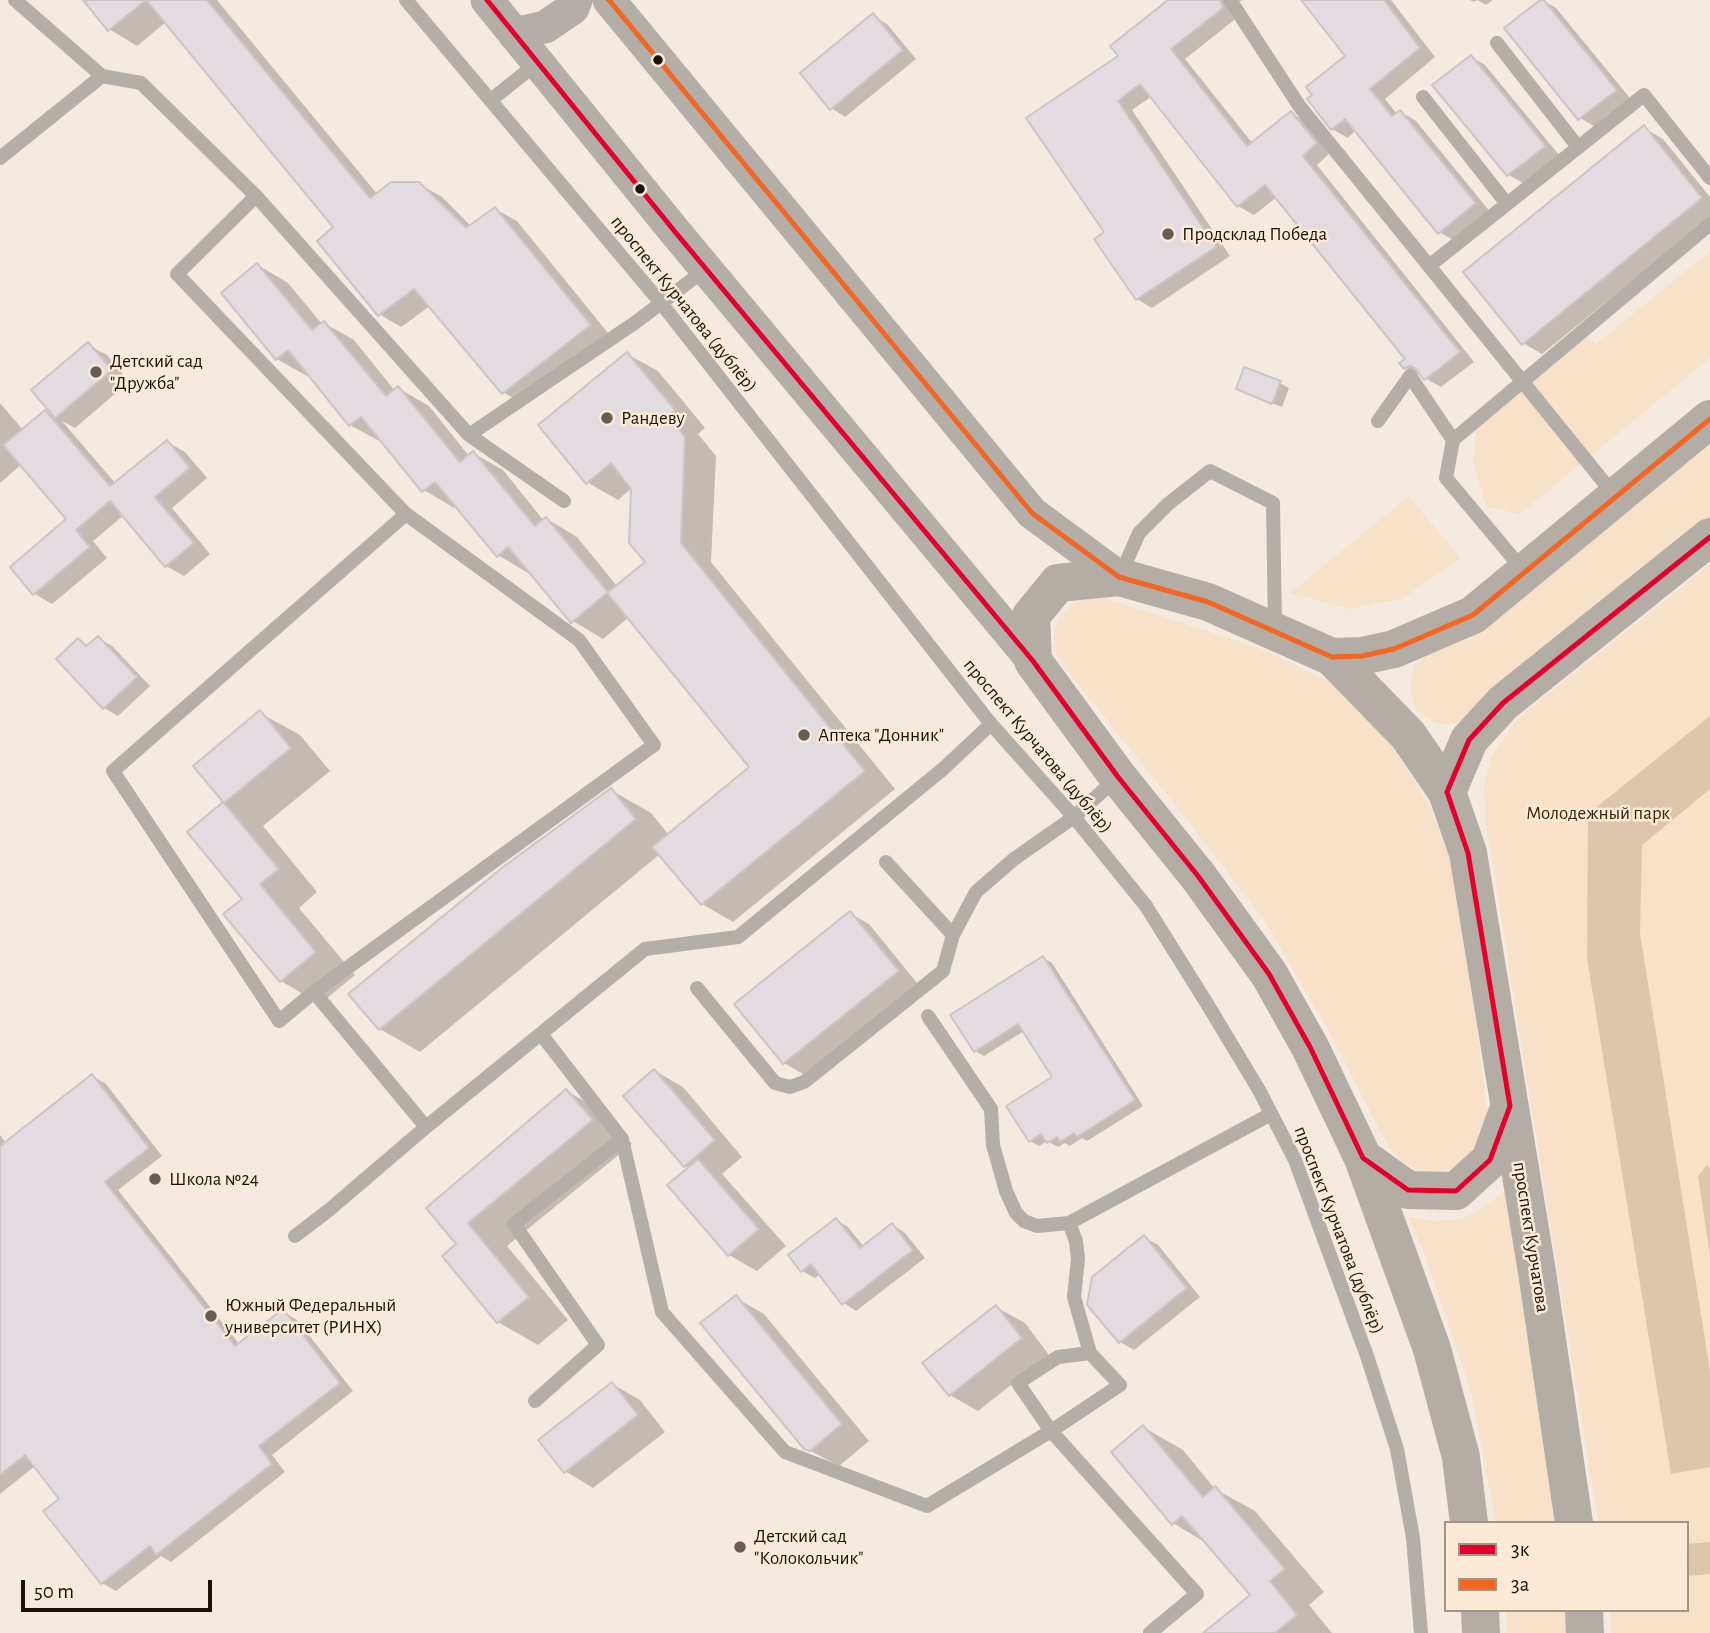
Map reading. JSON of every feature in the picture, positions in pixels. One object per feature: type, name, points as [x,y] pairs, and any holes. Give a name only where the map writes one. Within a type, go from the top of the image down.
[{"type":"main road","points":[[1332,657],[1362,656],[1395,649],[1473,615],[1710,419]]},
{"type":"main road","points":[[1447,792],[1469,740],[1503,703],[1710,537]]},
{"type":"main road","name":"проспект Курчатова","points":[[1119,577],[1208,602],[1332,657],[1408,736],[1447,792],[1468,853],[1574,1521]]},
{"type":"main road","points":[[1119,577],[1058,583],[1031,616],[1033,661],[1118,777],[1198,876],[1269,974],[1310,1047],[1363,1158],[1432,1349],[1461,1457],[1469,1521]]},
{"type":"main road","points":[[1363,1158],[1408,1190],[1456,1191],[1490,1160],[1510,1107]]},
{"type":"main road","points":[[1480,1612],[1481,1633]]},
{"type":"main road","points":[[1584,1612],[1585,1633]]},
{"type":"street","points":[[486,0],[536,64],[1033,661]]},
{"type":"street","points":[[514,34],[545,27],[573,8],[576,0]]},
{"type":"street","name":"проспект Курчатова","points":[[609,0],[1032,513],[1119,577]]},
{"type":"lane","points":[[15,0],[102,76],[141,83],[256,196],[469,435],[564,501]]},
{"type":"lane","name":"проспект Курчатова (дублёр)","points":[[407,0],[661,303],[990,724],[1074,817],[1146,906],[1219,1024],[1295,1160],[1367,1356],[1397,1450],[1413,1538],[1421,1633]]},
{"type":"lane","points":[[1230,0],[1300,107],[1615,496]]},
{"type":"lane","points":[[1497,43],[1578,147]]},
{"type":"lane","points":[[491,100],[536,64]]},
{"type":"lane","points":[[0,158],[102,76]]},
{"type":"lane","points":[[1429,266],[1644,95],[1710,178]]},
{"type":"lane","points":[[1423,97],[1507,204]]},
{"type":"lane","points":[[256,196],[177,274],[406,514],[579,640],[654,745],[314,992],[279,1021],[113,771],[406,514]]},
{"type":"lane","points":[[1524,571],[1446,478],[1452,440],[1710,224]]},
{"type":"lane","points":[[469,435],[706,269]]},
{"type":"lane","points":[[1378,421],[1410,376],[1452,440]]},
{"type":"lane","points":[[1119,577],[1139,533],[1168,504],[1210,471],[1273,503],[1275,632]]},
{"type":"lane","points":[[295,1236],[645,948],[737,937],[943,769],[990,724]]},
{"type":"lane","points":[[697,988],[775,1083],[790,1087],[804,1082],[943,971],[953,934],[976,892],[1014,859],[1074,817],[1118,777]]},
{"type":"lane","points":[[886,862],[953,934]]},
{"type":"lane","points":[[314,992],[426,1127]]},
{"type":"lane","points":[[928,1016],[991,1109],[993,1145],[1006,1191],[1016,1213],[1024,1221],[1037,1226],[1069,1223],[1271,1114]]},
{"type":"lane","points":[[541,1034],[622,1139],[662,1312],[785,1452],[927,1506],[1052,1431],[1120,1385],[1090,1353],[1074,1297],[1078,1259],[1076,1241],[1069,1223]]},
{"type":"lane","points":[[535,1401],[598,1345],[514,1224],[622,1139]]},
{"type":"lane","points":[[1090,1353],[1058,1357],[1018,1383],[1052,1431],[1197,1594],[1150,1633]]},
{"type":"green space","points":[[1710,251],[1710,358],[1520,514],[1486,507],[1473,462],[1477,411],[1580,328],[1595,345]]},
{"type":"green space","points":[[1710,425],[1710,526],[1466,723],[1438,724],[1416,711],[1410,691],[1414,666]]},
{"type":"green space","points":[[1409,496],[1460,558],[1402,599],[1349,609],[1290,593]]},
{"type":"green space","name":"Молодежный парк","points":[[1710,564],[1710,1633],[1611,1633],[1610,1612],[1689,1612],[1689,1521],[1598,1521],[1485,816],[1484,783],[1492,755],[1517,719]]},
{"type":"green space","points":[[1089,598],[1105,598],[1259,648],[1343,688],[1377,721],[1429,805],[1450,859],[1472,987],[1487,1111],[1486,1132],[1477,1151],[1462,1165],[1442,1171],[1421,1171],[1402,1162],[1388,1146],[1328,1030],[1263,918],[1060,662],[1054,647],[1054,630],[1061,615],[1073,604]]},
{"type":"green space","points":[[1710,716],[1710,789],[1642,845],[1640,933],[1710,1371],[1710,1467],[1671,1474],[1587,958],[1588,814]]},
{"type":"green space","points":[[1707,1165],[1710,1169],[1710,1255],[1698,1176]]},
{"type":"green space","points":[[1505,1191],[1556,1521],[1496,1521],[1470,1388],[1424,1253],[1408,1217],[1436,1221],[1460,1219],[1482,1209]]},
{"type":"green space","points":[[1710,1542],[1710,1574],[1689,1576],[1689,1544]]},
{"type":"green space","points":[[1506,1612],[1568,1612],[1569,1633],[1508,1633]]},
{"type":"building","points":[[83,0],[146,0],[108,31]]},
{"type":"building","points":[[146,0],[207,0],[370,198],[391,182],[419,182],[466,228],[495,207],[591,325],[502,394],[414,289],[378,316],[317,241],[333,227]]},
{"type":"building","points":[[1168,0],[1220,0],[1223,8],[1171,49],[1247,146],[1291,111],[1317,143],[1303,156],[1460,352],[1430,376],[1424,380],[1415,368],[1410,366],[1404,369],[1399,363],[1405,359],[1265,185],[1237,207],[1140,84],[1118,101],[1216,247],[1136,300],[1094,239],[1104,232],[1026,118],[1118,56],[1110,46]]},
{"type":"building","points":[[1301,0],[1384,0],[1420,48],[1370,89],[1392,116],[1400,110],[1476,203],[1438,234],[1345,119],[1331,130],[1307,99],[1312,95],[1306,87],[1345,56]]},
{"type":"building","points":[[1540,0],[1544,0],[1617,90],[1578,120],[1504,28]]},
{"type":"building","points":[[873,13],[903,50],[830,110],[800,73]]},
{"type":"building","points":[[1471,55],[1546,146],[1507,176],[1432,85]]},
{"type":"building","points":[[1644,125],[1702,198],[1522,345],[1463,272]]},
{"type":"building","points":[[257,263],[312,330],[324,321],[386,396],[398,386],[460,462],[473,451],[535,526],[546,517],[608,592],[645,562],[629,543],[631,489],[611,463],[586,484],[538,425],[627,352],[675,410],[669,416],[685,437],[681,543],[865,771],[701,905],[652,847],[749,767],[607,593],[571,623],[508,547],[497,557],[435,482],[422,492],[361,417],[349,426],[288,350],[276,360],[221,293]]},
{"type":"building","points":[[88,342],[112,370],[55,418],[31,390]]},
{"type":"building","points":[[1244,367],[1281,381],[1272,404],[1236,389]]},
{"type":"building","points":[[45,410],[110,486],[167,440],[190,468],[155,497],[194,543],[165,567],[110,501],[76,530],[90,547],[33,595],[10,567],[66,519],[3,445]]},
{"type":"building","points":[[98,636],[137,677],[103,709],[56,659],[78,638],[86,646]]},
{"type":"building","points":[[260,710],[291,748],[224,803],[279,869],[260,884],[316,952],[280,982],[223,914],[242,899],[187,832],[223,802],[193,766]]},
{"type":"building","points":[[611,788],[636,819],[379,1030],[348,994],[503,867]]},
{"type":"building","points":[[850,911],[899,971],[783,1064],[734,1004]]},
{"type":"building","points":[[1043,956],[1135,1100],[1077,1137],[1074,1133],[1060,1142],[1057,1137],[1047,1143],[1041,1134],[1029,1142],[1006,1106],[1052,1077],[1018,1024],[974,1052],[950,1015]]},
{"type":"building","points":[[654,1069],[715,1140],[684,1167],[623,1096]]},
{"type":"building","points":[[92,1074],[149,1148],[105,1182],[235,1346],[283,1309],[340,1383],[259,1446],[272,1464],[156,1555],[150,1546],[101,1584],[43,1511],[59,1499],[25,1455],[0,1475],[0,1146]]},
{"type":"building","points":[[566,1089],[593,1120],[468,1223],[529,1297],[497,1323],[442,1256],[456,1244],[426,1208]]},
{"type":"building","points":[[698,1159],[759,1229],[728,1256],[667,1185]]},
{"type":"building","points":[[836,1218],[860,1248],[892,1223],[913,1250],[842,1305],[811,1264],[801,1272],[788,1255]]},
{"type":"building","points":[[1144,1235],[1187,1288],[1119,1343],[1087,1305],[1092,1277]]},
{"type":"building","points":[[736,1295],[842,1424],[810,1451],[804,1449],[700,1323]]},
{"type":"building","points":[[996,1305],[1022,1338],[949,1396],[922,1363]]},
{"type":"building","points":[[612,1382],[638,1415],[564,1473],[538,1440]]},
{"type":"building","points":[[1143,1425],[1203,1497],[1215,1486],[1285,1569],[1270,1581],[1297,1615],[1275,1633],[1203,1633],[1250,1595],[1182,1516],[1172,1525],[1111,1452]]},
{"type":"transit line","name":"3к","points":[[487,0],[676,233],[1033,661],[1118,777],[1198,876],[1269,974],[1310,1047],[1363,1158],[1408,1190],[1456,1191],[1490,1160],[1510,1106],[1468,853],[1447,792],[1469,740],[1503,703],[1710,537]]},
{"type":"transit line","name":"3а","points":[[609,0],[1032,513],[1119,577],[1208,602],[1332,657],[1362,656],[1394,649],[1473,615],[1710,419]]},
{"type":"place","name":"Продсклад Победа","points":[[1168,234]]},
{"type":"place","name":"Детский сад \"Дружба\"","points":[[96,372]]},
{"type":"place","name":"Рандеву","points":[[607,418]]},
{"type":"place","name":"Аптека \"Донник\"","points":[[804,735]]},
{"type":"place","name":"Школа №24","points":[[155,1179]]},
{"type":"place","name":"Южный Федеральный университет (РИНХ)","points":[[211,1316]]},
{"type":"place","name":"Детский сад \"Колокольчик\"","points":[[740,1547]]}]
